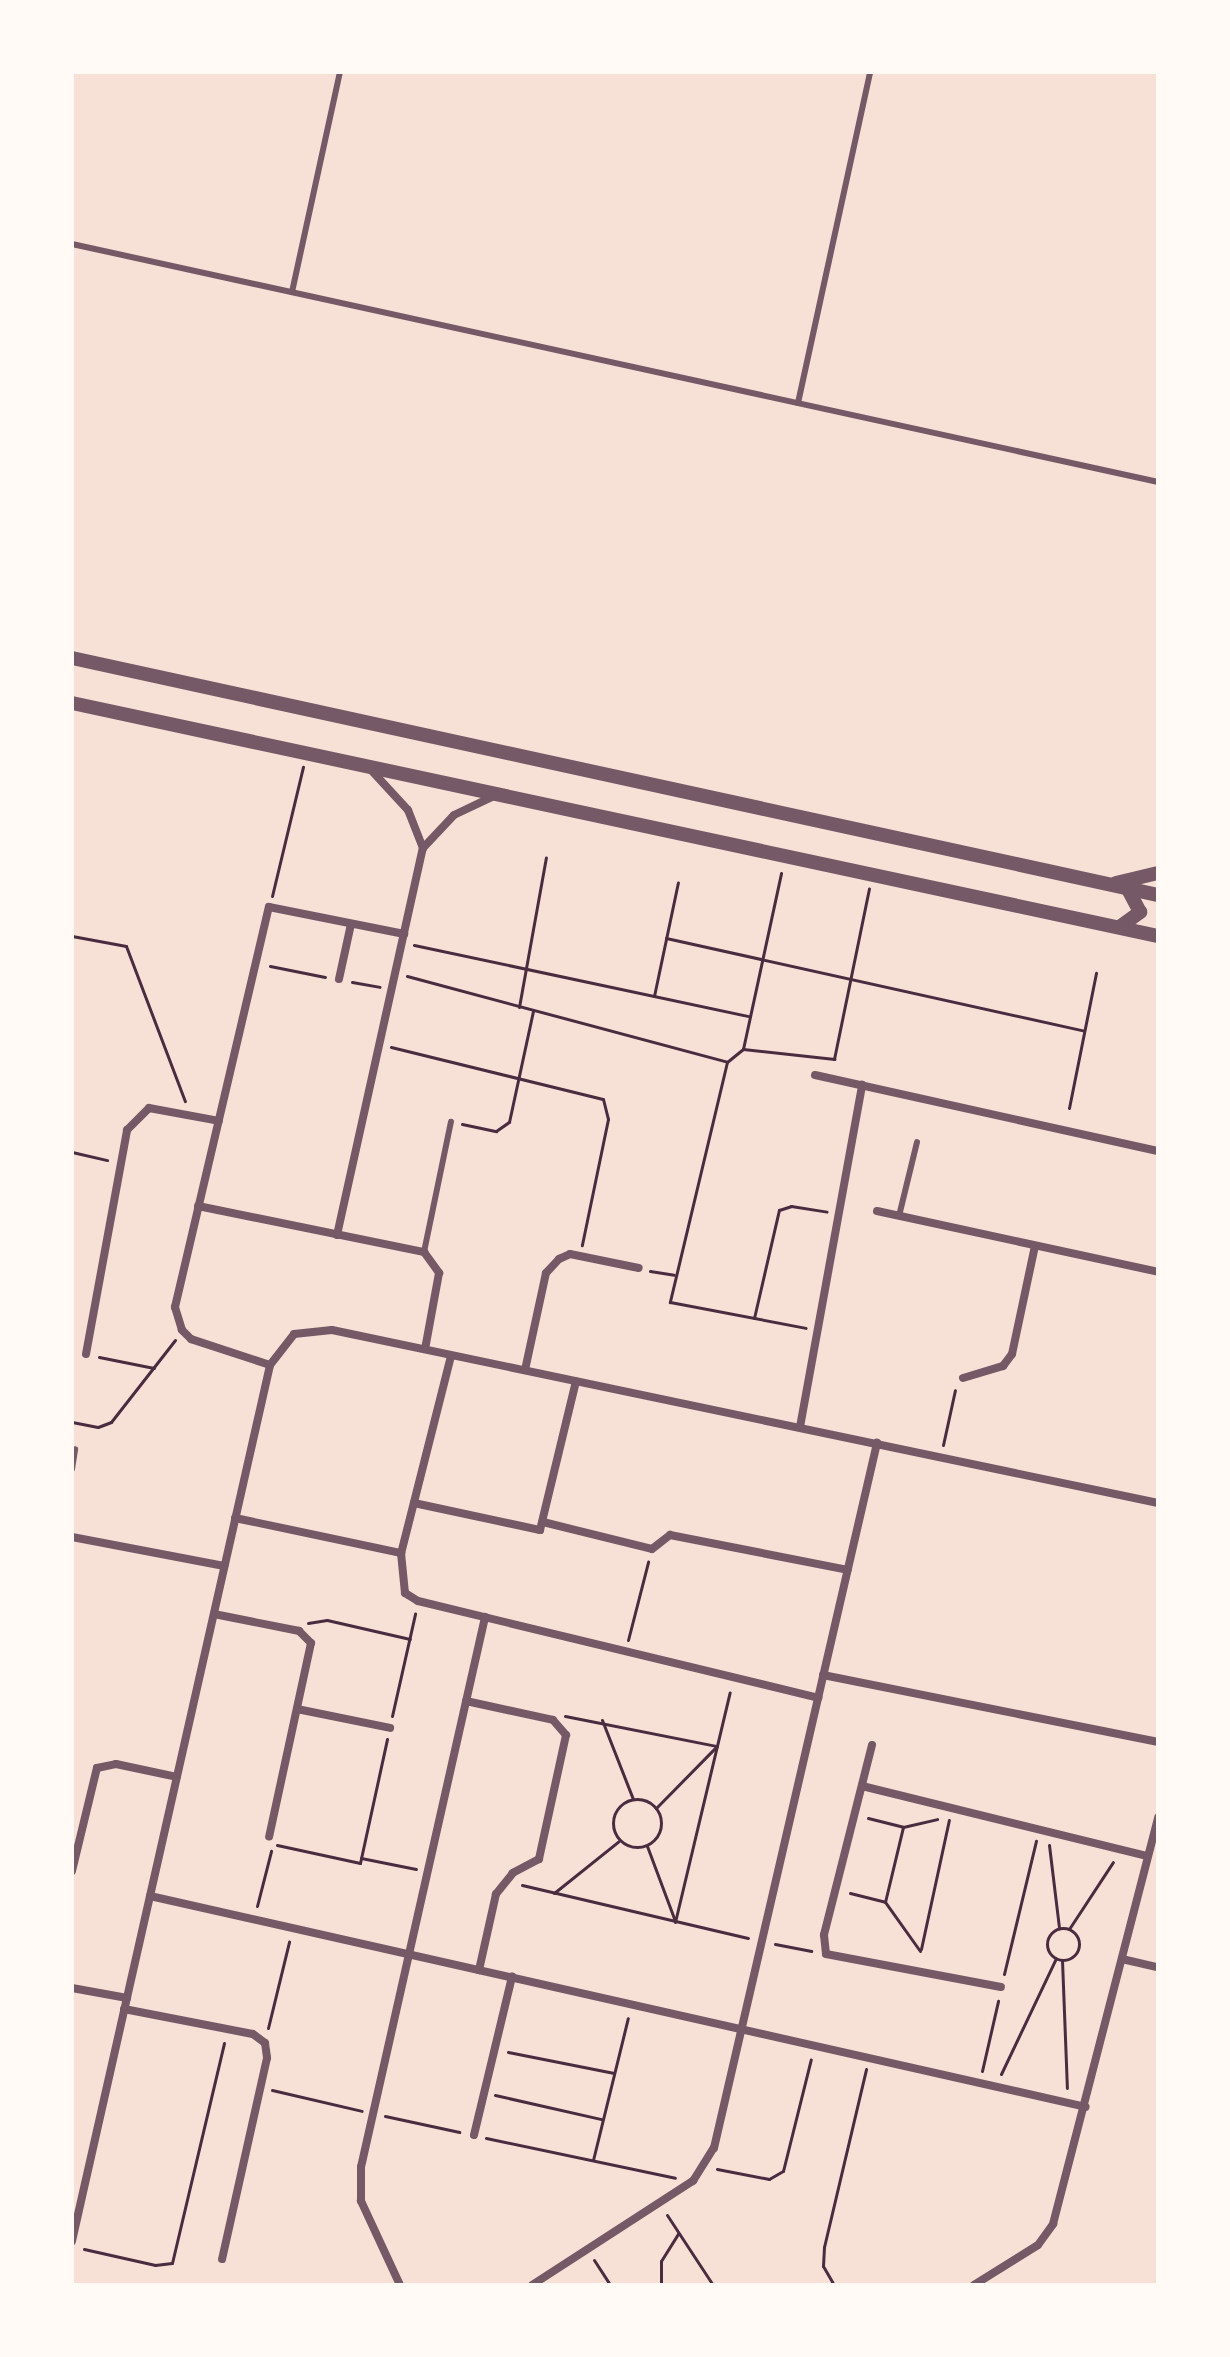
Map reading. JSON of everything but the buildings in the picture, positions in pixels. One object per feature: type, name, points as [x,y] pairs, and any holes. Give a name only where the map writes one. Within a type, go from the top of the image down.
[{"type":"street","points":[[72,658],[1099,885],[1158,895]]},
{"type":"street","points":[[72,703],[871,877],[1158,936]]},
{"type":"street","points":[[365,766],[397,793],[423,848]]},
{"type":"street","points":[[337,1235],[423,848],[454,815],[498,795]]},
{"type":"street","points":[[1099,885],[1158,873]]},
{"type":"street","points":[[1120,926],[1129,925],[1140,912],[1129,891]]},
{"type":"street","points":[[270,1365],[191,1339],[182,1330],[175,1307],[269,907],[403,938]]},
{"type":"street","points":[[339,979],[351,924]]},
{"type":"street","points":[[815,1075],[1158,1151]]},
{"type":"street","points":[[800,1427],[862,1085]]},
{"type":"street","points":[[86,1354],[121,1162],[136,1116],[149,1108],[219,1121]]},
{"type":"street","points":[[198,1206],[424,1252],[439,1273],[425,1349]]},
{"type":"street","points":[[877,1211],[1158,1272]]},
{"type":"street","points":[[963,1378],[1003,1366],[1012,1354],[1035,1246]]},
{"type":"street","points":[[525,1370],[546,1273],[559,1259],[580,1257],[639,1268]]},
{"type":"street","points":[[72,2244],[77,2198],[127,1998],[270,1365],[294,1334],[312,1329],[425,1349],[1158,1503]]},
{"type":"street","points":[[451,1356],[401,1553],[405,1593],[418,1601],[818,1698]]},
{"type":"street","points":[[414,1503],[532,1531],[543,1522],[576,1381]]},
{"type":"street","points":[[532,2285],[660,2204],[706,2166],[742,2026],[877,1443]]},
{"type":"street","points":[[235,1518],[401,1553]]},
{"type":"street","points":[[543,1522],[652,1549],[670,1535],[848,1570]]},
{"type":"street","points":[[72,1537],[224,1566]]},
{"type":"street","points":[[214,1614],[299,1631],[311,1643],[269,1837]]},
{"type":"street","points":[[400,2285],[367,2217],[359,2184],[485,1617]]},
{"type":"street","points":[[823,1675],[1158,1742]]},
{"type":"street","points":[[466,1701],[553,1720],[566,1735],[539,1859],[504,1881],[496,1894],[479,1970]]},
{"type":"street","points":[[297,1709],[390,1728]]},
{"type":"street","points":[[872,1745],[824,1935],[826,1954],[1001,1987]]},
{"type":"street","points":[[72,1871],[97,1768],[116,1764],[177,1777]]},
{"type":"street","points":[[862,1786],[951,1812],[1148,1856]]},
{"type":"street","points":[[974,2285],[1038,2245],[1053,2224],[1086,2107],[1158,1817]]},
{"type":"street","points":[[150,1896],[742,2026],[1086,2107]]},
{"type":"street","points":[[1122,1959],[1158,1967]]},
{"type":"street","points":[[474,2135],[512,1977]]},
{"type":"street","points":[[72,1988],[127,1998]]},
{"type":"street","points":[[124,2009],[253,2034],[265,2043],[267,2058],[222,2259]]},
{"type":"lane","points":[[292,292],[340,72]]},
{"type":"lane","points":[[798,403],[870,72]]},
{"type":"lane","points":[[72,244],[1158,482]]},
{"type":"lane","points":[[424,1252],[451,1122]]},
{"type":"lane","points":[[899,1216],[917,1142]]},
{"type":"lane","points":[[72,1469],[75,1449]]},
{"type":"path","points":[[269,907],[306,754]]},
{"type":"path","points":[[519,1007],[546,857]]},
{"type":"path","points":[[785,858],[743,1049],[727,1062],[670,1302],[818,1330]]},
{"type":"path","points":[[743,1049],[834,1059],[871,877]]},
{"type":"path","points":[[654,996],[678,882]]},
{"type":"path","points":[[72,936],[126,946],[191,1116]]},
{"type":"path","points":[[403,938],[526,969],[749,1016]]},
{"type":"path","points":[[666,938],[1084,1031]]},
{"type":"path","points":[[256,963],[392,989]]},
{"type":"path","points":[[395,973],[727,1062]]},
{"type":"path","points":[[1069,1108],[1096,973]]},
{"type":"path","points":[[451,1122],[503,1128],[519,1078],[533,1011]]},
{"type":"path","points":[[379,1044],[603,1099],[607,1107],[580,1257]]},
{"type":"path","points":[[72,1152],[121,1162]]},
{"type":"path","points":[[753,1318],[779,1210],[791,1206],[839,1214]]},
{"type":"path","points":[[639,1268],[674,1275]]},
{"type":"path","points":[[72,1422],[98,1427],[111,1422],[182,1330]]},
{"type":"path","points":[[86,1354],[154,1368]]},
{"type":"path","points":[[941,1457],[953,1394],[963,1378]]},
{"type":"path","points":[[625,1651],[652,1549]]},
{"type":"path","points":[[254,1919],[273,1844],[360,1863],[418,1601]]},
{"type":"path","points":[[299,1631],[327,1620],[410,1639]]},
{"type":"path","points":[[675,1922],[733,1678]]},
{"type":"path","points":[[553,1720],[570,1713],[717,1746]]},
{"type":"path","points":[[602,1720],[633,1799],[656,1808]]},
{"type":"path","points":[[656,1808],[717,1746]]},
{"type":"path","points":[[633,1799],[613,1816],[619,1841],[632,1848],[647,1846],[661,1829],[656,1808]]},
{"type":"path","points":[[854,1814],[903,1827],[951,1812],[916,1971]]},
{"type":"path","points":[[885,1902],[903,1827]]},
{"type":"path","points":[[1043,1831],[1059,1928],[1048,1942],[1056,1958],[1062,1960],[1078,1951],[1078,1938],[1069,1929],[1059,1928]]},
{"type":"path","points":[[979,2083],[1043,1831]]},
{"type":"path","points":[[554,1893],[619,1841]]},
{"type":"path","points":[[647,1846],[675,1922]]},
{"type":"path","points":[[1069,1929],[1121,1850]]},
{"type":"path","points":[[361,1858],[428,1872]]},
{"type":"path","points":[[504,1881],[826,1954]]},
{"type":"path","points":[[835,1890],[885,1902],[920,1951]]},
{"type":"path","points":[[265,2043],[292,1928]]},
{"type":"path","points":[[995,2086],[1056,1958]]},
{"type":"path","points":[[1062,1960],[1067,2103]]},
{"type":"path","points":[[593,2160],[631,2002]]},
{"type":"path","points":[[72,2244],[155,2265],[172,2263],[227,2029]]},
{"type":"path","points":[[706,2166],[769,2179],[783,2171],[815,2044]]},
{"type":"path","points":[[494,2049],[614,2073]]},
{"type":"path","points":[[834,2285],[823,2266],[824,2247],[869,2058]]},
{"type":"path","points":[[484,2093],[603,2120]]},
{"type":"path","points":[[660,2204],[713,2285]]},
{"type":"path","points":[[661,2285],[661,2261],[679,2233]]},
{"type":"path","points":[[587,2250],[610,2285]]}]
